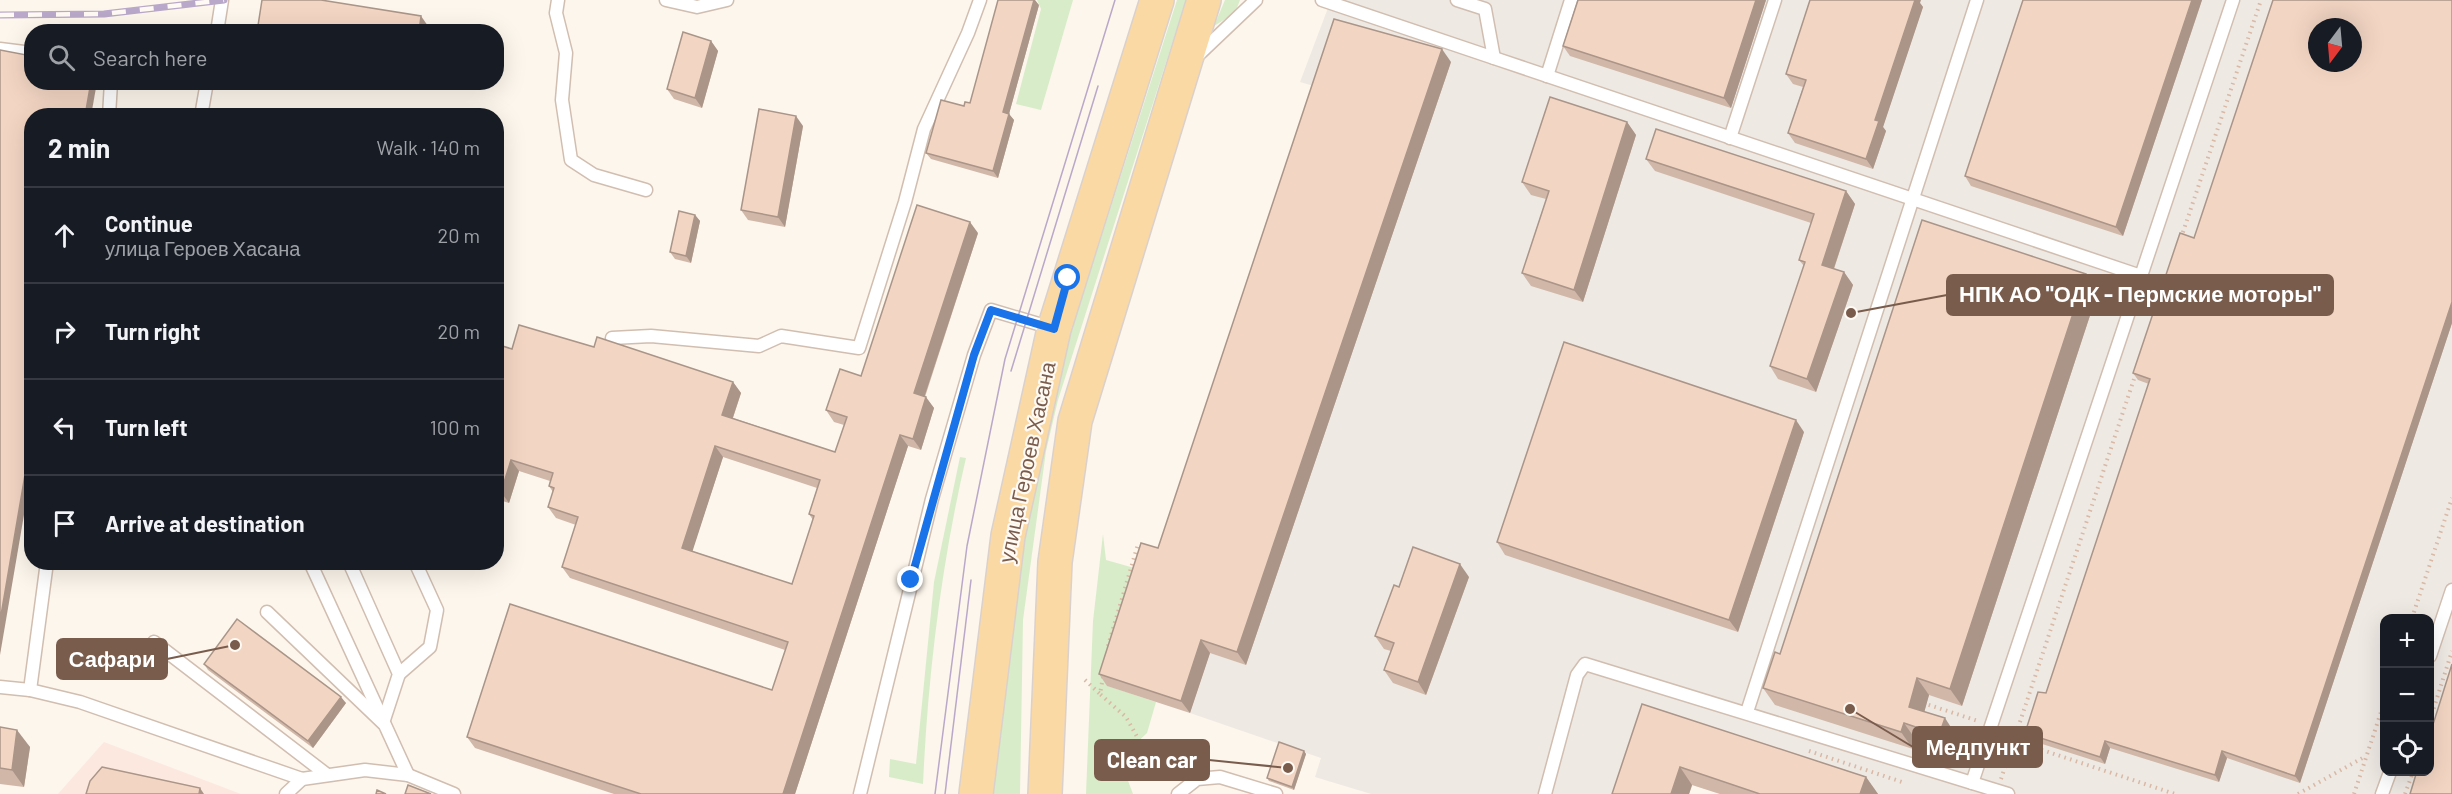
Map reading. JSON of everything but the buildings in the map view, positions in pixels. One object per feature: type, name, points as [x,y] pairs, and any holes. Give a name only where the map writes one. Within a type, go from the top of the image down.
[{"type":"main road","name":"улица Героев Хасана","points":[[976,794],[1008,536],[1054,329],[1157,0]]},
{"type":"main road","name":"улица Героев Хасана","points":[[1046,794],[1055,562],[1075,421],[1203,0]]},
{"type":"lane","points":[[218,24],[222,0]]},
{"type":"lane","points":[[558,0],[556,13],[566,53],[562,100],[571,160],[594,175],[646,190]]},
{"type":"lane","points":[[666,0],[697,7],[728,0]]},
{"type":"lane","points":[[612,338],[651,336],[759,346],[781,336],[859,348],[906,202],[924,129],[968,33],[980,0]]},
{"type":"lane","points":[[1181,70],[1256,0]]},
{"type":"lane","points":[[1322,0],[2141,276]]},
{"type":"lane","points":[[1457,0],[1485,9],[1494,58]]},
{"type":"lane","points":[[1547,76],[1571,0]]},
{"type":"lane","points":[[1730,138],[1775,0]]},
{"type":"lane","points":[[1747,712],[1977,0]]},
{"type":"lane","points":[[1972,783],[2234,0]]},
{"type":"lane","points":[[0,49],[24,53]]},
{"type":"lane","points":[[109,108],[111,90]]},
{"type":"lane","points":[[202,108],[206,90]]},
{"type":"lane","points":[[860,794],[932,500],[974,355],[991,310],[1054,329]]},
{"type":"lane","points":[[30,690],[46,570]]},
{"type":"lane","points":[[314,570],[408,775]]},
{"type":"lane","points":[[353,570],[399,674]]},
{"type":"lane","points":[[383,723],[399,674],[430,647],[438,610],[420,570]]},
{"type":"lane","points":[[2434,644],[2452,590]]},
{"type":"lane","points":[[267,612],[383,723]]},
{"type":"lane","points":[[154,642],[326,774]]},
{"type":"lane","points":[[1545,794],[1577,675],[1585,664],[2003,792]]},
{"type":"lane","points":[[0,687],[30,690],[80,702],[302,779],[365,770],[408,775],[454,794]]},
{"type":"lane","points":[[2382,794],[2388,776]]},
{"type":"lane","points":[[1178,794],[1197,779],[1220,777],[1276,794]]},
{"type":"lane","points":[[286,794],[302,779]]},
{"type":"path","points":[[2178,247],[2261,0]]},
{"type":"path","points":[[2003,792],[2012,740],[2137,370]]},
{"type":"path","points":[[2413,614],[2452,498]]},
{"type":"path","points":[[1106,651],[1138,544]]},
{"type":"path","points":[[2434,707],[2452,651]]},
{"type":"path","points":[[1100,694],[1103,673]]},
{"type":"path","points":[[1084,680],[1126,717],[1140,742],[1159,762],[1197,779]]},
{"type":"path","points":[[1918,701],[1990,725],[2012,740],[2175,794]]},
{"type":"path","points":[[2354,794],[2380,718]]},
{"type":"path","points":[[2298,794],[2367,756]]},
{"type":"path","points":[[2405,794],[2411,776]]},
{"type":"shaded area","points":[[1331,0],[2452,0],[2452,794],[1720,794],[1693,785],[1689,794],[1371,794],[1315,777],[1321,758],[1190,713],[1166,560],[1324,89],[1300,82]]},
{"type":"shaded area","points":[[104,742],[241,794],[58,794]]},
{"type":"green space","points":[[1037,0],[1073,0],[1041,110],[1016,104],[1041,9]]},
{"type":"green space","points":[[1177,0],[1186,0],[1058,400],[1046,451],[1023,620],[1020,794],[992,794],[1012,588],[1047,407]]},
{"type":"green space","points":[[1225,0],[1240,0],[1235,13],[1214,26]]},
{"type":"green space","points":[[960,457],[966,458],[949,539],[937,620],[928,702],[923,784],[889,777],[890,759],[916,764],[934,582]]},
{"type":"green space","points":[[1103,534],[1106,560],[1145,571],[1108,686],[1156,702],[1147,733],[1132,747],[1127,778],[1133,794],[1086,794],[1093,621]]},
{"type":"tram line","points":[[935,794],[967,546],[1005,359],[1115,0]]},
{"type":"tram line","points":[[1011,371],[1098,86]]},
{"type":"tram line","points":[[945,794],[971,580]]},
{"type":"railway","points":[[0,15],[104,14],[224,0]]},
{"type":"place","name":"НПК АО \"ОДК - Пермские моторы\"","points":[[1851,313]]},
{"type":"place","name":"Сафари","points":[[235,645]]},
{"type":"place","name":"Медпункт","points":[[1850,709]]},
{"type":"place","name":"Clean car","points":[[1288,768]]},
{"type":"route","points":[[911,580],[974,355],[991,310],[1054,329],[1068,278]]}]
